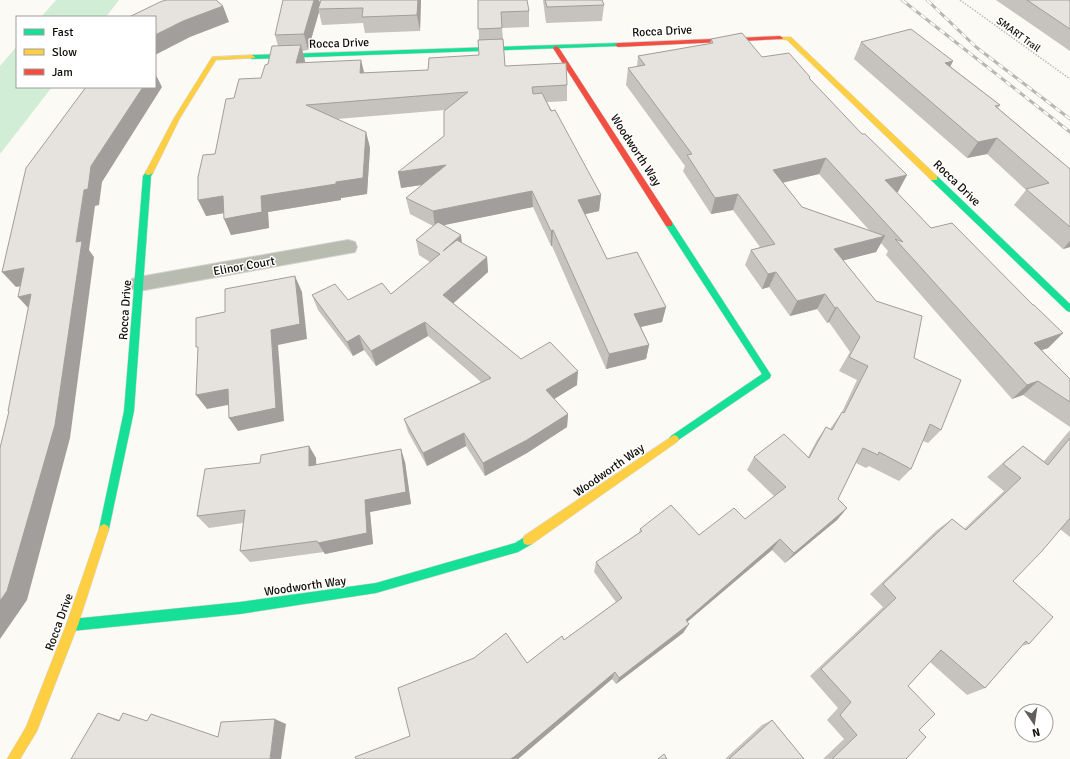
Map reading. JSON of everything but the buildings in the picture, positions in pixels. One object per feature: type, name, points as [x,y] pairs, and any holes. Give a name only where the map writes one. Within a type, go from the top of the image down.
[{"type":"street","name":"Rocca Drive","points":[[13,759],[30,731],[72,624],[106,519],[129,411],[147,176],[177,118],[214,58],[556,48],[789,38],[1070,309]]},
{"type":"street","name":"Woodworth Way","points":[[72,624],[240,608],[376,588],[518,547],[767,375],[556,48]]},
{"type":"street","name":"Elinor Court","points":[[139,284],[348,247]]},
{"type":"path","name":"SMART Trail","points":[[960,0],[1070,79]]},
{"type":"shaded area","points":[[56,0],[119,0],[107,16],[42,16]]},
{"type":"shaded area","points":[[16,47],[16,88],[51,88],[0,154],[0,66]]},
{"type":"railway","points":[[902,0],[1070,132]]},
{"type":"railway","points":[[927,0],[976,47],[1070,119]]},
{"type":"traffic: fast","points":[[252,57],[618,45]]},
{"type":"traffic: fast","points":[[104,529],[129,411],[147,176],[149,173]]},
{"type":"traffic: fast","points":[[934,178],[1070,309]]},
{"type":"traffic: fast","points":[[669,224],[767,375],[674,439]]},
{"type":"traffic: fast","points":[[72,625],[240,608],[376,588],[518,547],[528,540]]},
{"type":"traffic: slow","points":[[780,38],[789,38],[934,178]]},
{"type":"traffic: slow","points":[[149,173],[177,118],[214,58],[252,57]]},
{"type":"traffic: slow","points":[[528,540],[674,439]]},
{"type":"traffic: slow","points":[[13,759],[31,731],[72,625],[104,529]]},
{"type":"traffic: jam","points":[[618,45],[780,38]]},
{"type":"traffic: jam","points":[[556,48],[669,224]]}]
